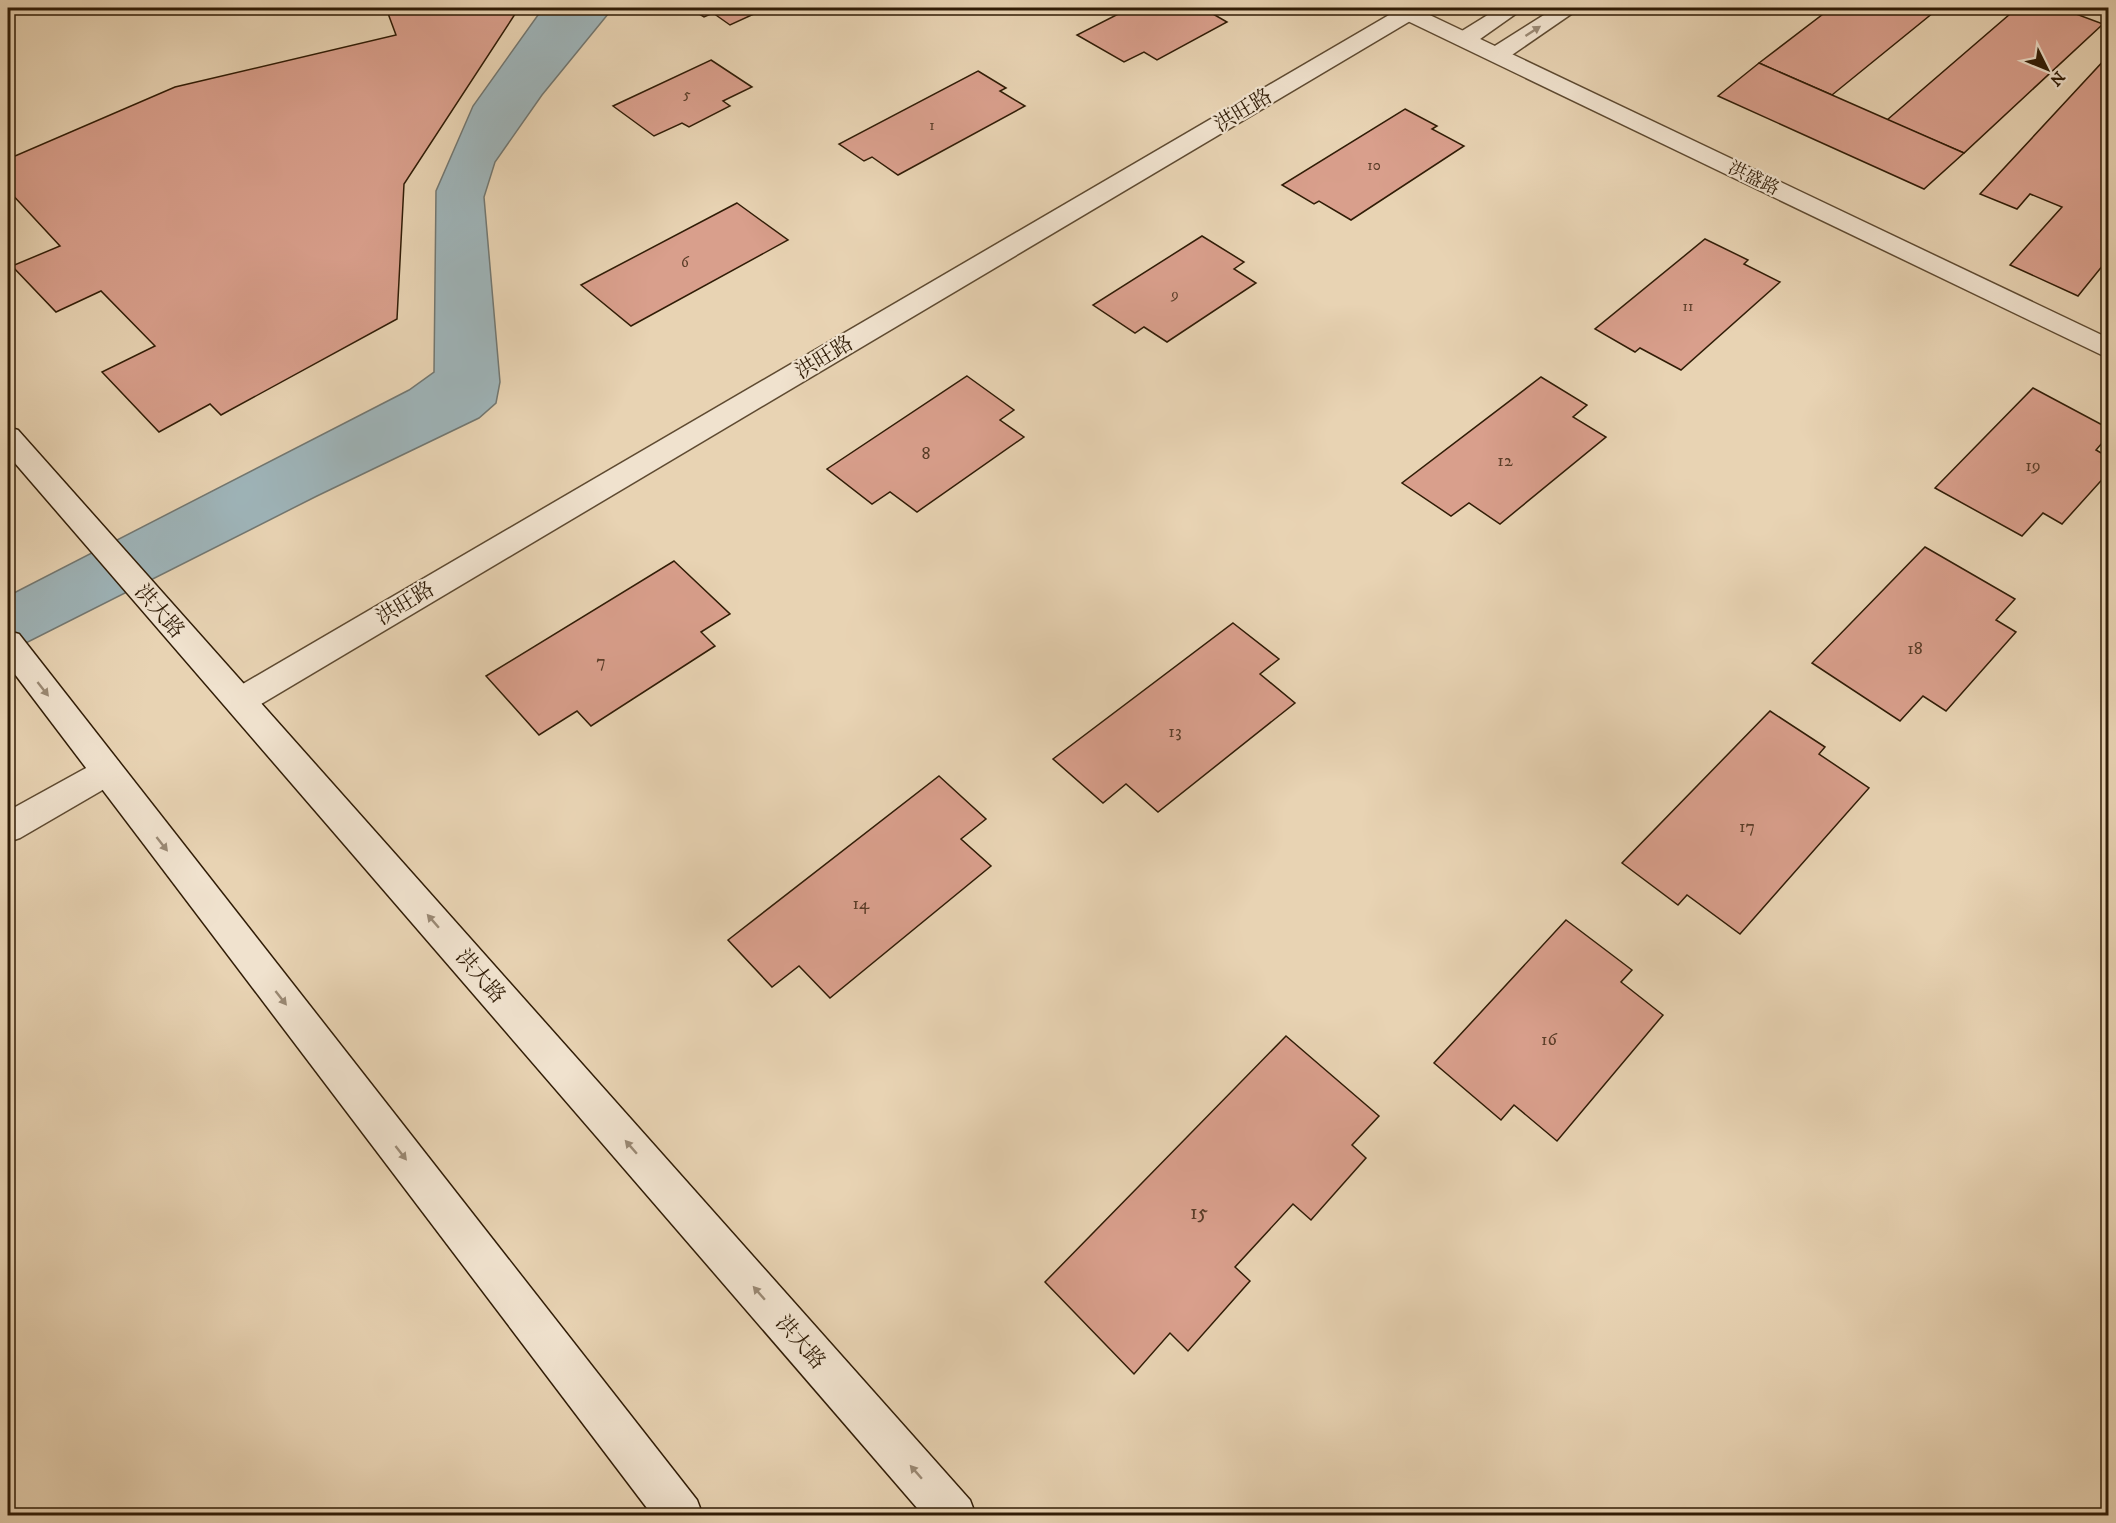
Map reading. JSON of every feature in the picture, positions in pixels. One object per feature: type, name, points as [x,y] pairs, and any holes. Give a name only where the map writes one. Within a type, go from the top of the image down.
[{"type":"street","points":[[1465,39],[1513,8]]},
{"type":"street","points":[[1498,54],[1569,8]]},
{"type":"street","name":"洪盛路","points":[[1404,10],[2109,349]]},
{"type":"street","name":"洪旺路","points":[[240,701],[1404,10]]},
{"type":"street","name":"洪大路","points":[[8,437],[954,1515]]},
{"type":"street","points":[[8,643],[681,1515]]},
{"type":"street","points":[[8,828],[106,771]]},
{"type":"water","points":[[543,8],[613,8],[542,95],[495,162],[484,197],[500,382],[496,403],[479,418],[317,496],[8,652],[8,596],[409,390],[434,372],[436,191],[473,106]]},
{"type":"building","points":[[386,8],[519,8],[404,184],[397,319],[221,415],[210,404],[159,432],[102,372],[155,346],[101,291],[56,312],[12,266],[60,246],[8,190],[8,159],[175,87],[396,35]]},
{"type":"building","points":[[689,8],[767,8],[730,25],[713,13],[704,17]]},
{"type":"building","points":[[1130,8],[1226,8],[1213,14],[1227,22],[1157,60],[1144,52],[1124,62],[1077,35]]},
{"type":"building","points":[[1831,8],[1939,8],[1832,95],[1759,63]]},
{"type":"building","points":[[2017,8],[2060,8],[2103,24],[1964,153],[1887,120]]},
{"type":"building","points":[[2108,56],[2108,259],[2078,296],[2010,265],[2062,207],[2030,194],[2017,209],[1980,194]]},
{"type":"building","points":[[711,60],[752,87],[723,101],[730,106],[689,127],[682,123],[654,136],[613,106]]},
{"type":"building","points":[[1759,63],[1964,153],[1924,189],[1718,96]]},
{"type":"building","points":[[978,71],[1006,88],[1000,91],[1025,106],[898,175],[872,157],[864,161],[839,144]]},
{"type":"building","points":[[1405,109],[1437,126],[1432,129],[1464,146],[1351,220],[1319,201],[1314,204],[1282,185]]},
{"type":"building","points":[[737,203],[788,240],[631,326],[581,285]]},
{"type":"building","points":[[1202,236],[1244,262],[1234,269],[1256,283],[1167,342],[1144,327],[1135,333],[1093,305]]},
{"type":"building","points":[[1705,239],[1748,260],[1744,264],[1780,282],[1681,370],[1640,348],[1635,352],[1595,329]]},
{"type":"building","points":[[967,376],[1014,410],[1000,420],[1024,437],[917,512],[890,492],[872,504],[827,469]]},
{"type":"building","points":[[1541,377],[1587,405],[1573,417],[1606,437],[1500,524],[1469,503],[1451,516],[1402,483]]},
{"type":"building","points":[[2033,388],[2108,428],[2108,436],[2096,450],[2108,457],[2108,473],[2062,524],[2043,513],[2022,536],[1935,488]]},
{"type":"building","points":[[1925,547],[2015,599],[1996,620],[2016,632],[1946,711],[1923,696],[1900,721],[1812,663]]},
{"type":"building","points":[[674,561],[730,614],[701,632],[715,646],[591,726],[577,711],[539,735],[486,676]]},
{"type":"building","points":[[1233,623],[1279,659],[1260,674],[1295,703],[1158,812],[1126,784],[1103,803],[1053,759]]},
{"type":"building","points":[[1770,711],[1825,747],[1819,754],[1869,788],[1740,934],[1687,895],[1678,905],[1622,863]]},
{"type":"building","points":[[939,776],[986,819],[961,839],[991,866],[830,998],[799,966],[772,987],[728,940]]},
{"type":"building","points":[[1566,920],[1632,970],[1621,982],[1663,1015],[1557,1141],[1514,1105],[1501,1120],[1434,1063]]},
{"type":"building","points":[[1286,1036],[1379,1116],[1352,1145],[1366,1158],[1311,1220],[1293,1204],[1235,1267],[1250,1281],[1188,1351],[1170,1333],[1134,1374],[1045,1282]]}]
